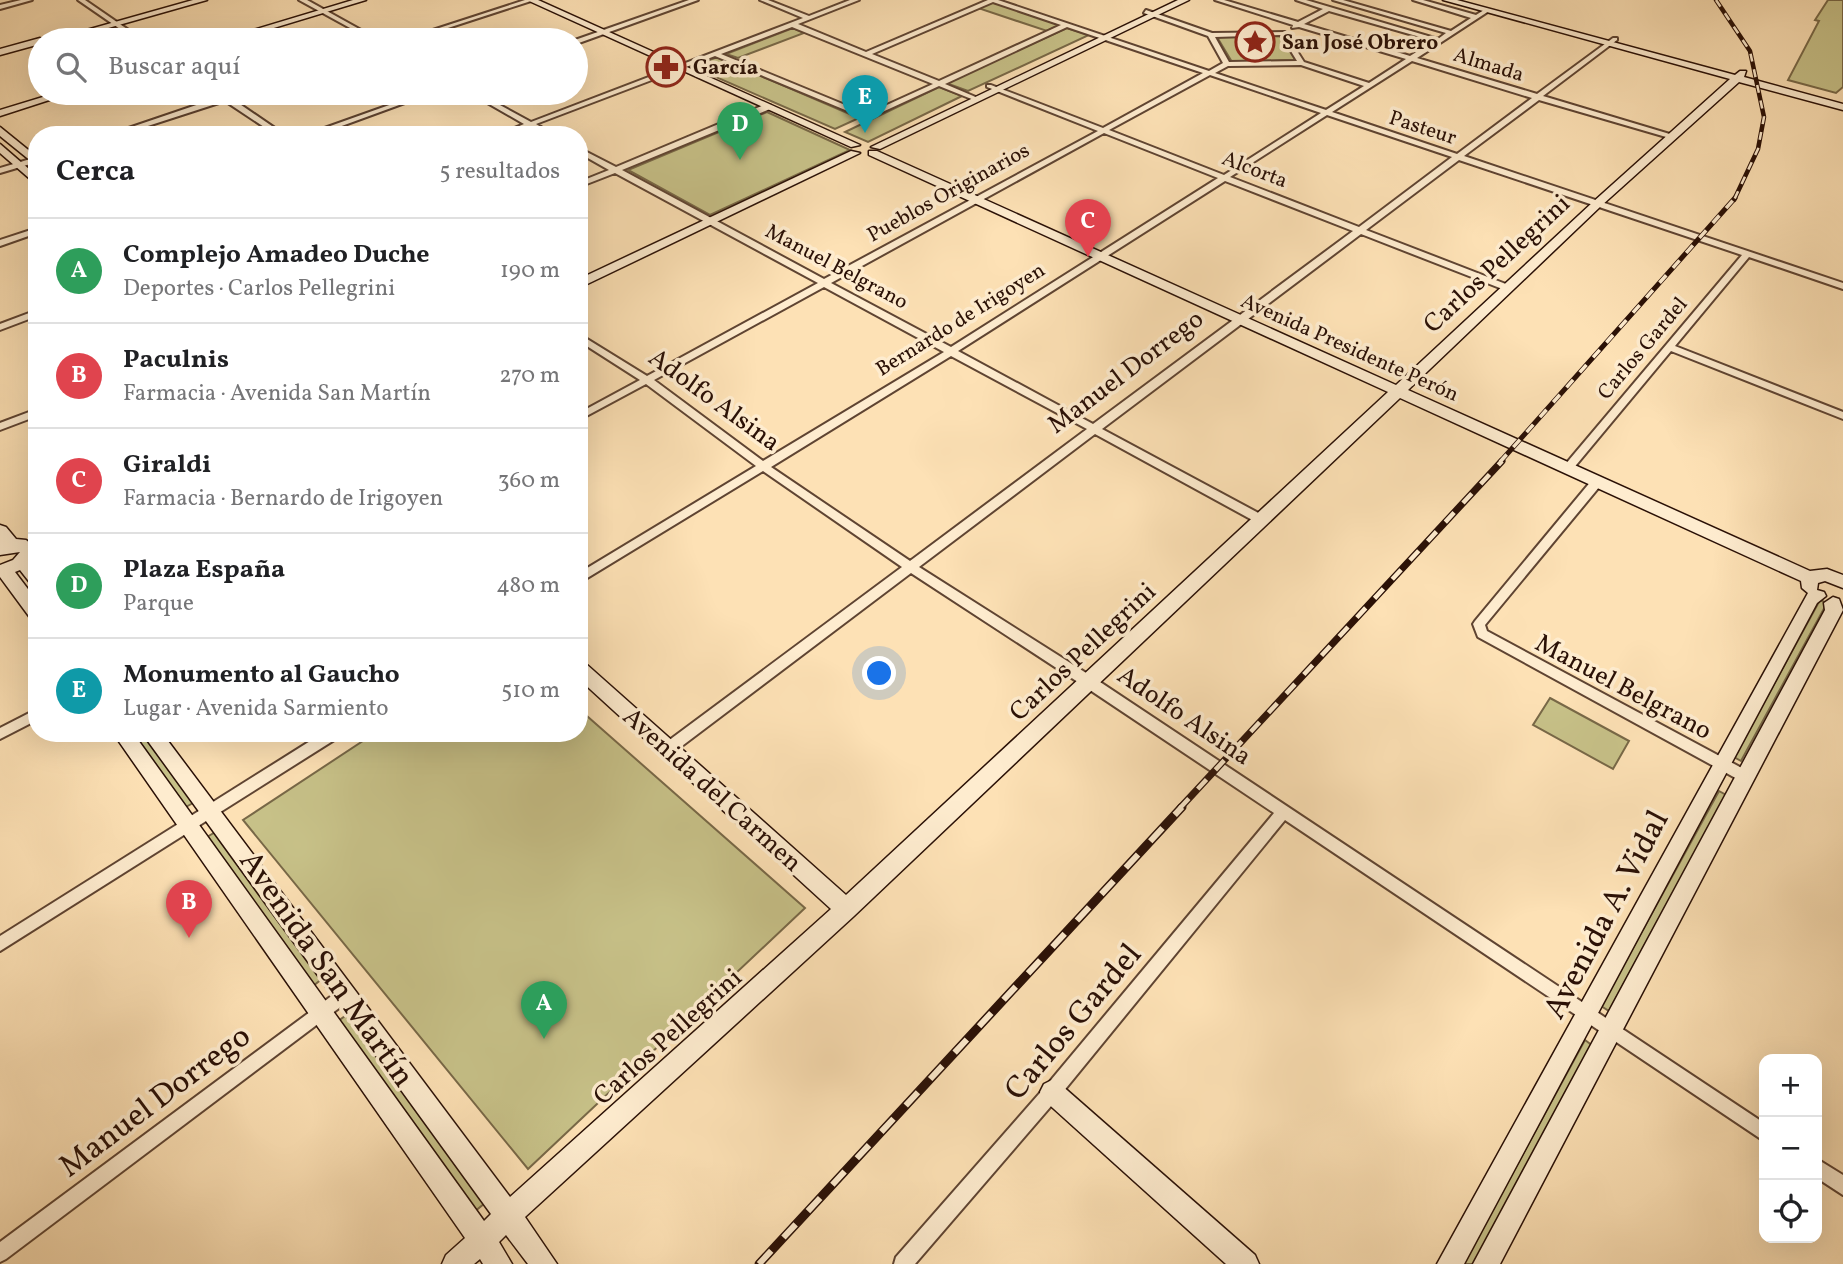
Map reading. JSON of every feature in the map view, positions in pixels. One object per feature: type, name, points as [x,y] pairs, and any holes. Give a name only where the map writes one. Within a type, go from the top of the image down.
[{"type":"main road","points":[[95,28],[188,0]]},
{"type":"main road","points":[[92,28],[203,0]]},
{"type":"main road","points":[[278,28],[362,0]]},
{"type":"main road","points":[[270,28],[376,0]]},
{"type":"main road","points":[[531,0],[855,149]]},
{"type":"main road","points":[[1149,14],[1172,0]]},
{"type":"main road","points":[[588,280],[855,149],[873,148],[994,87],[1149,14],[1185,0]]},
{"type":"main road","points":[[1447,0],[1490,8],[1843,107]]},
{"type":"main road","points":[[1472,0],[1490,8]]},
{"type":"main road","name":"Bernardo de Irigoyen","points":[[1490,8],[1503,0]]},
{"type":"main road","points":[[0,54],[28,46]]},
{"type":"main road","points":[[1740,76],[1843,100]]},
{"type":"main road","name":"Carlos Pellegrini","points":[[455,1264],[846,909],[1597,204],[1740,76]]},
{"type":"main road","points":[[0,110],[28,101]]},
{"type":"main road","points":[[0,110],[28,103]]},
{"type":"main road","points":[[0,130],[28,154]]},
{"type":"main road","points":[[0,147],[28,174]]},
{"type":"main road","name":"Avenida Presidente Perón","points":[[873,148],[976,200],[1568,468],[1826,595]]},
{"type":"main road","points":[[0,531],[23,549],[2,571],[28,603]]},
{"type":"main road","points":[[1826,595],[1820,575],[1840,574]]},
{"type":"main road","name":"Avenida A. Vidal","points":[[1450,1264],[1811,599],[1826,595],[1834,610],[1486,1264]]},
{"type":"main road","name":"Avenida del Carmen","points":[[588,676],[846,909]]},
{"type":"main road","name":"Avenida San Martín","points":[[128,742],[499,1264]]},
{"type":"main road","name":"Avenida San Martín","points":[[158,742],[544,1264]]},
{"type":"main road","points":[[1052,1092],[1246,1264]]},
{"type":"street","points":[[0,7],[29,0]]},
{"type":"street","points":[[81,0],[123,28]]},
{"type":"street","points":[[302,0],[354,28]]},
{"type":"street","points":[[443,28],[531,0]]},
{"type":"street","points":[[588,38],[695,0]]},
{"type":"street","points":[[763,0],[809,18]]},
{"type":"street","points":[[588,102],[856,0]]},
{"type":"street","points":[[867,54],[993,0]]},
{"type":"street","name":"Pasteur","points":[[993,0],[1843,286]]},
{"type":"street","points":[[1003,4],[1013,0]]},
{"type":"street","name":"Almada","points":[[1218,0],[1670,137]]},
{"type":"street","points":[[1299,0],[1439,41]]},
{"type":"street","points":[[1339,0],[1452,33]]},
{"type":"street","points":[[1416,0],[1476,17]]},
{"type":"street","name":"Bernardo de Irigoyen","points":[[588,573],[761,465],[950,352],[1490,8]]},
{"type":"street","points":[[1149,14],[1211,35],[1283,33],[1328,9]]},
{"type":"street","points":[[794,25],[972,98]]},
{"type":"street","points":[[715,54],[867,117],[1067,25]]},
{"type":"street","points":[[1283,33],[1302,63]]},
{"type":"street","points":[[1211,35],[1227,64]]},
{"type":"street","name":"Manuel Dorrego","points":[[669,748],[1454,156],[1611,41]]},
{"type":"street","name":"Pueblos Originarios","points":[[588,412],[1227,64],[1302,63],[1369,85]]},
{"type":"street","name":"Alcorta","points":[[994,87],[1508,288]]},
{"type":"street","points":[[137,126],[194,105]]},
{"type":"street","points":[[237,105],[268,126]]},
{"type":"street","points":[[335,126],[395,105]]},
{"type":"street","points":[[495,105],[534,126]]},
{"type":"street","points":[[525,126],[580,105]]},
{"type":"street","points":[[588,182],[767,107]]},
{"type":"street","name":"Manuel Belgrano","points":[[588,155],[1260,519]]},
{"type":"street","points":[[0,171],[28,163]]},
{"type":"street","points":[[0,243],[28,233]]},
{"type":"street","name":"Carlos Gardel","points":[[1568,468],[1747,254]]},
{"type":"street","points":[[0,327],[28,316]]},
{"type":"street","name":"Adolfo Alsina","points":[[588,343],[647,380],[761,465],[910,567],[1089,682],[1759,1130]]},
{"type":"street","points":[[1670,347],[1843,416]]},
{"type":"street","points":[[0,427],[28,416]]},
{"type":"street","name":"Manuel Belgrano","points":[[1596,483],[1479,624],[1482,634],[1746,777]]},
{"type":"street","points":[[0,734],[28,719]]},
{"type":"street","points":[[0,944],[320,742]]},
{"type":"street","name":"Carlos Gardel","points":[[903,1264],[1052,1092],[1283,812]]},
{"type":"street","name":"Manuel Dorrego","points":[[0,1253],[345,994]]},
{"type":"street","points":[[1822,1171],[1843,1186]]},
{"type":"shaded area","points":[[1828,0],[1843,0],[1843,87],[1836,93],[1788,80],[1819,21],[1815,20]]},
{"type":"shaded area","points":[[993,2],[1061,24],[1047,31],[978,8]]},
{"type":"shaded area","points":[[793,28],[804,33],[738,58],[726,54]]},
{"type":"shaded area","points":[[1067,28],[1089,35],[968,91],[946,83]]},
{"type":"shaded area","points":[[1279,35],[1296,60],[1232,62],[1217,37]]},
{"type":"shaded area","points":[[717,57],[859,118],[835,129],[693,67]]},
{"type":"shaded area","points":[[939,87],[962,96],[868,142],[845,132]]},
{"type":"shaded area","points":[[767,112],[850,150],[710,215],[628,170]]},
{"type":"shaded area","points":[[1820,600],[1827,603],[1741,761],[1734,757]]},
{"type":"shaded area","points":[[1550,698],[1629,741],[1613,769],[1533,725]]},
{"type":"shaded area","points":[[588,717],[805,908],[528,1169],[243,820],[361,742],[588,742]]},
{"type":"shaded area","points":[[136,742],[149,742],[193,803],[184,808]]},
{"type":"shaded area","points":[[1719,791],[1726,795],[1609,1011],[1601,1006]]},
{"type":"shaded area","points":[[217,831],[323,978],[313,986],[207,837]]},
{"type":"shaded area","points":[[348,1014],[485,1203],[474,1212],[338,1021]]},
{"type":"shaded area","points":[[1585,1040],[1593,1046],[1475,1264],[1463,1264]]},
{"type":"railway","points":[[1716,0],[1750,51],[1764,117],[1758,149],[1735,198]]},
{"type":"railway","points":[[1500,462],[1735,198]]},
{"type":"railway","points":[[1180,808],[1502,461]]},
{"type":"railway","points":[[759,1264],[1182,807]]},
{"type":"place","name":"San José Obrero","points":[[1255,42]]},
{"type":"place","name":"García","points":[[666,67]]},
{"type":"place","name":"Monumento al Gaucho","points":[[865,133]]},
{"type":"place","name":"Plaza España","points":[[740,160]]},
{"type":"place","name":"Giraldi","points":[[1088,257]]},
{"type":"place","name":"Paculnis","points":[[189,938]]},
{"type":"place","name":"Complejo Amadeo Duche","points":[[544,1039]]}]
